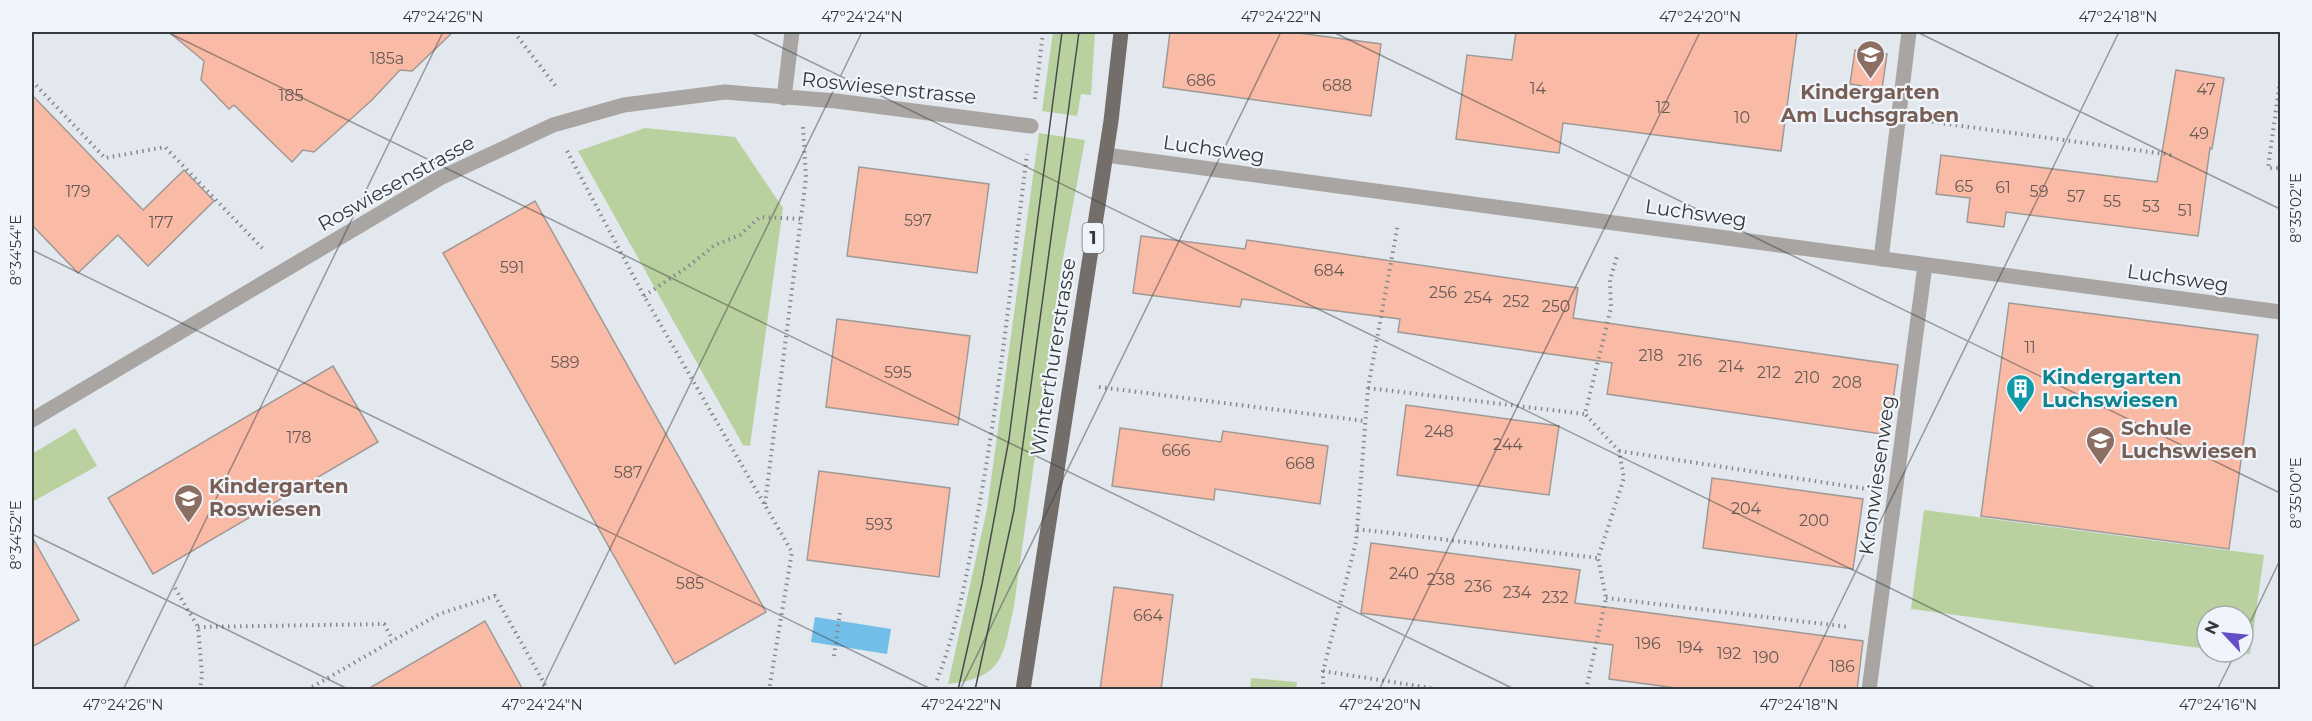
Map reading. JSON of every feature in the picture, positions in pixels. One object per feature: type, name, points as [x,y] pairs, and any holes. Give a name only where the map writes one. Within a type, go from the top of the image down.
[{"type":"main road","name":"Winterthurerstrasse","points":[[1023,690],[1106,155],[1121,32]]},
{"type":"street","points":[[784,98],[792,32]]},
{"type":"street","points":[[1881,259],[1910,32]]},
{"type":"street","name":"Roswiesenstrasse","points":[[32,420],[440,178],[553,125],[624,105],[725,92],[837,101],[1031,126]]},
{"type":"street","name":"Luchsweg","points":[[1106,155],[2280,312]]},
{"type":"street","name":"Kronwiesenweg","points":[[1869,690],[1925,265]]},
{"type":"path","points":[[514,32],[558,89]]},
{"type":"path","points":[[937,680],[949,649],[966,578],[989,452],[1043,32]]},
{"type":"path","points":[[32,81],[105,158],[165,147],[265,251]]},
{"type":"path","points":[[2280,81],[2268,168],[2280,168]]},
{"type":"path","points":[[765,504],[807,178],[800,99]]},
{"type":"path","points":[[1898,118],[2172,155]]},
{"type":"path","points":[[565,147],[644,296],[792,552],[770,690]]},
{"type":"path","points":[[1323,690],[1323,671],[1357,529],[1368,388],[1403,195]]},
{"type":"path","points":[[644,296],[715,245],[740,235],[760,217],[802,219]]},
{"type":"path","points":[[1585,414],[1611,308],[1610,280],[1625,225]]},
{"type":"path","points":[[1093,386],[1365,421]]},
{"type":"path","points":[[1368,388],[1585,414],[1619,451],[1624,478],[1598,558],[1606,597],[1586,690]]},
{"type":"path","points":[[1619,451],[1896,494]]},
{"type":"path","points":[[1357,529],[1598,558]]},
{"type":"path","points":[[176,588],[198,627],[202,674],[200,690]]},
{"type":"path","points":[[307,690],[439,614],[495,596],[548,690]]},
{"type":"path","points":[[1606,597],[1877,630]]},
{"type":"path","points":[[834,656],[840,612]]},
{"type":"path","points":[[198,627],[384,624],[393,640]]},
{"type":"path","points":[[1323,671],[1443,690]]},
{"type":"green space","points":[[1053,32],[1095,32],[1091,95],[1081,94],[1077,116],[1042,111]]},
{"type":"green space","points":[[645,128],[735,137],[783,208],[750,446],[743,445],[578,151]]},
{"type":"green space","points":[[1039,133],[1085,140],[1061,269],[1014,606],[1003,651],[991,670],[967,681],[948,684],[987,509]]},
{"type":"green space","points":[[75,428],[97,466],[32,502],[32,454]]},
{"type":"green space","points":[[1924,510],[2264,555],[2255,619],[2255,604],[2195,604],[2195,647],[1911,609]]},
{"type":"green space","points":[[1251,678],[1297,682],[1296,689],[1250,689]]},
{"type":"water","points":[[815,617],[891,629],[887,654],[811,642]]},
{"type":"building","points":[[169,32],[453,32],[412,71],[400,70],[372,100],[314,152],[303,150],[292,162],[234,105],[229,109],[201,80],[204,61]]},
{"type":"building","points":[[1170,32],[1291,32],[1381,44],[1371,116],[1163,87]]},
{"type":"building","points":[[1516,32],[1797,32],[1781,151],[1563,123],[1559,153],[1456,139],[1467,55],[1512,60]]},
{"type":"building","points":[[1855,50],[1887,54],[1882,89],[1850,84]]},
{"type":"building","points":[[2176,70],[2224,78],[2212,149],[2210,148],[2198,236],[2006,212],[2004,227],[1967,222],[1970,198],[1936,194],[1941,155],[2157,182]]},
{"type":"building","points":[[32,95],[143,210],[184,170],[214,201],[148,266],[118,235],[78,273],[32,225]]},
{"type":"building","points":[[859,167],[989,184],[977,273],[847,256]]},
{"type":"building","points":[[535,201],[766,612],[675,664],[443,253]]},
{"type":"building","points":[[1141,236],[1245,249],[1247,240],[1578,288],[1573,318],[1898,365],[1888,435],[1607,394],[1612,363],[1398,332],[1400,319],[1242,299],[1240,307],[1133,293]]},
{"type":"building","points":[[2009,303],[2258,335],[2229,549],[1981,516]]},
{"type":"building","points":[[837,319],[970,336],[958,425],[826,407]]},
{"type":"building","points":[[333,366],[378,442],[153,574],[108,498]]},
{"type":"building","points":[[1406,405],[1559,426],[1549,495],[1397,475]]},
{"type":"building","points":[[1120,428],[1221,442],[1223,431],[1328,446],[1320,504],[1215,489],[1214,500],[1112,486]]},
{"type":"building","points":[[819,471],[950,488],[939,577],[807,560]]},
{"type":"building","points":[[1712,478],[1863,499],[1853,569],[1703,548]]},
{"type":"building","points":[[32,537],[79,620],[32,647]]},
{"type":"building","points":[[1371,543],[1580,570],[1575,603],[1863,641],[1857,690],[1692,690],[1609,679],[1613,645],[1361,613]]},
{"type":"building","points":[[1114,587],[1173,595],[1161,690],[1100,690]]},
{"type":"building","points":[[485,621],[523,690],[366,690]]},
{"type":"tram line","points":[[958,690],[982,584],[1009,439],[1062,32]]},
{"type":"tram line","points":[[975,690],[1014,510],[1079,32]]},
{"type":"place","name":"Kindergarten Am Luchsgraben","points":[[1870,80]]},
{"type":"place","name":"Kindergarten Luchswiesen","points":[[2021,414]]},
{"type":"place","name":"Schule Luchswiesen","points":[[2100,466]]},
{"type":"place","name":"Kindergarten Roswiesen","points":[[188,524]]}]
